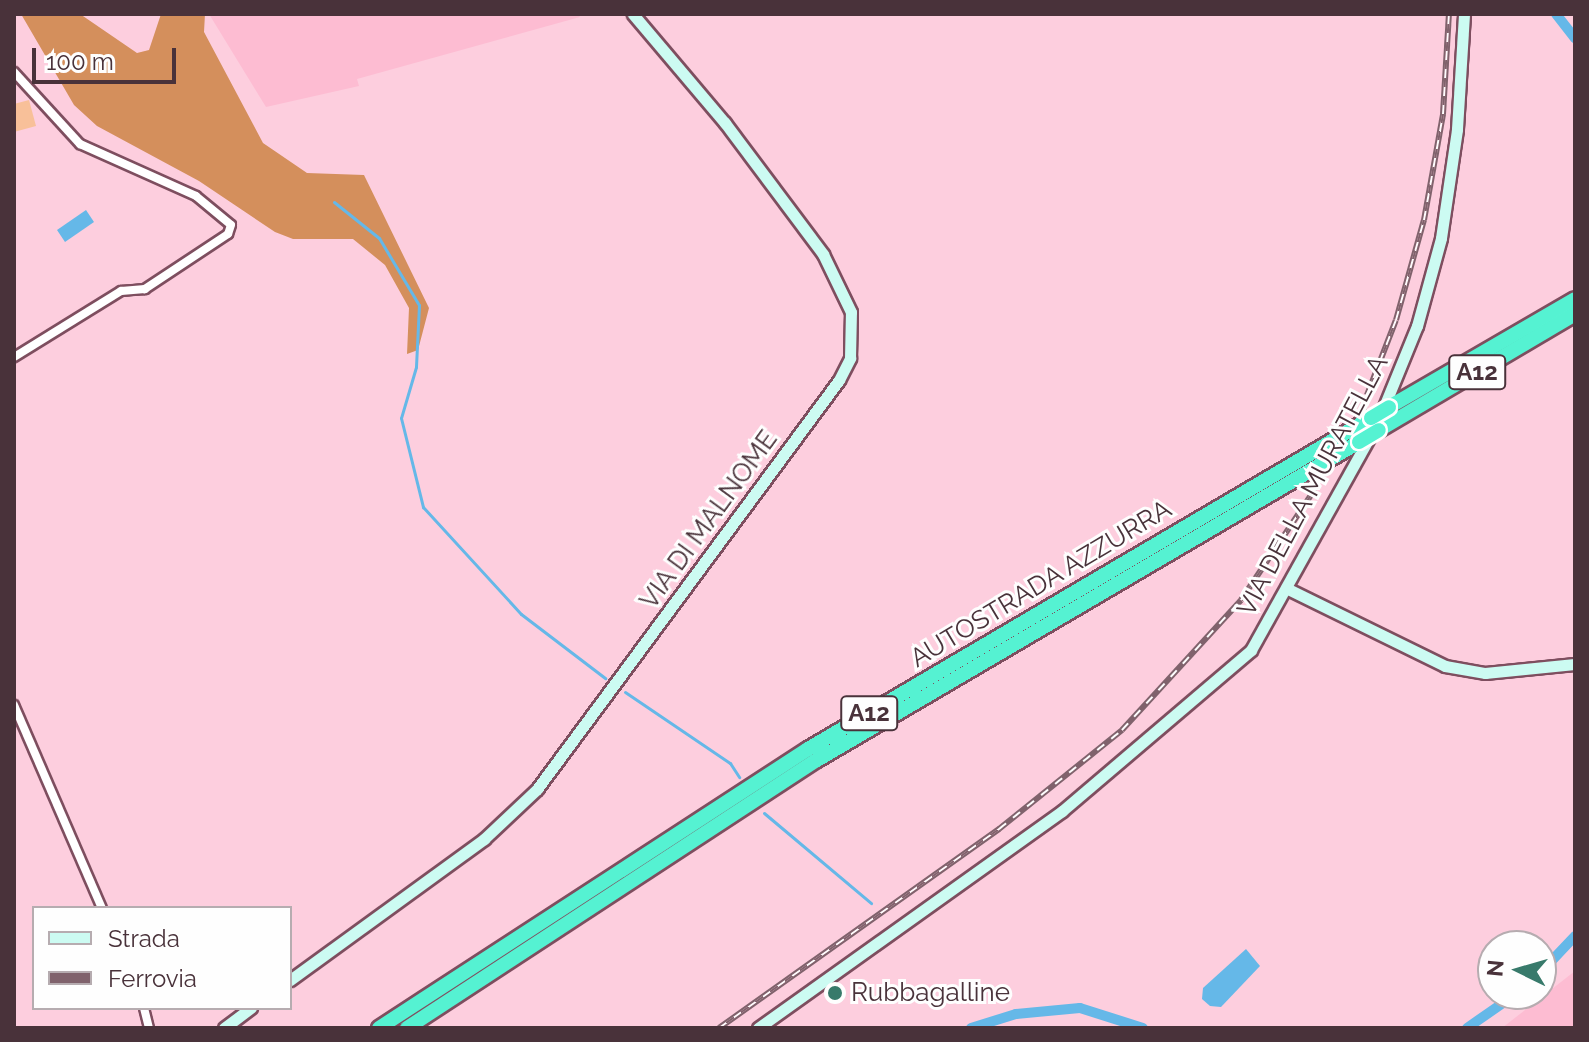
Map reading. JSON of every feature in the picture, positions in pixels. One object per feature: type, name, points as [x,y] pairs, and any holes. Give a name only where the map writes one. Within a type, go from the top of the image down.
[{"type":"highway","name":"AUTOSTRADA AZZURRA","points":[[407,1028],[817,760],[1359,442],[1389,407],[1575,299]]},
{"type":"highway","name":"AUTOSTRADA AZZURRA","points":[[379,1028],[808,749],[1375,424],[1575,314]]},
{"type":"street","name":"VIA DI MALNOME","points":[[292,979],[484,839],[537,789],[850,358],[850,308],[823,254],[725,123],[633,14]]},
{"type":"street","name":"VIA DELLA MURATELLA","points":[[758,1028],[1062,811],[1251,650],[1288,589],[1377,423],[1423,310],[1450,184],[1464,14]]},
{"type":"street","points":[[14,72],[83,146],[196,196],[231,225],[228,234],[145,289],[121,291],[14,357]]},
{"type":"street","points":[[1288,589],[1445,666],[1485,673],[1575,664]]},
{"type":"street","points":[[14,705],[101,906]]},
{"type":"street","points":[[224,1028],[248,1010]]},
{"type":"shaded area","points":[[21,14],[80,14],[137,53],[149,50],[161,14],[205,14],[204,32],[263,143],[307,173],[364,175],[429,308],[418,350],[407,354],[409,308],[385,265],[353,239],[293,239],[275,232],[199,181],[97,126],[74,105]]},
{"type":"shaded area","points":[[209,14],[578,14],[580,17],[357,79],[359,86],[266,107]]},
{"type":"shaded area","points":[[29,100],[36,126],[14,132],[14,104]]},
{"type":"shaded area","points":[[1575,971],[1575,1028],[1502,1028],[1525,1010],[1557,1010],[1557,985]]},
{"type":"water","points":[[86,210],[94,222],[65,242],[57,230]]},
{"type":"water","points":[[1246,949],[1260,966],[1221,1007],[1210,1006],[1202,999],[1203,988]]},
{"type":"waterway","points":[[1556,14],[1575,38]]},
{"type":"waterway","points":[[334,202],[379,238],[419,305],[416,367],[401,418],[423,507],[521,614],[605,678]]},
{"type":"waterway","points":[[625,692],[730,763],[739,777]]},
{"type":"waterway","points":[[764,813],[871,903]]},
{"type":"waterway","points":[[1557,955],[1575,936]]},
{"type":"waterway","points":[[971,1028],[1016,1014],[1080,1008],[1143,1028]]},
{"type":"waterway","points":[[1467,1028],[1493,1010]]},
{"type":"railway","points":[[1367,395],[1396,320],[1424,220],[1443,114],[1449,14]]},
{"type":"railway","points":[[719,1028],[999,829],[1122,730],[1241,600],[1315,489]]},
{"type":"place","name":"Rubbagalline","points":[[835,993]]}]
